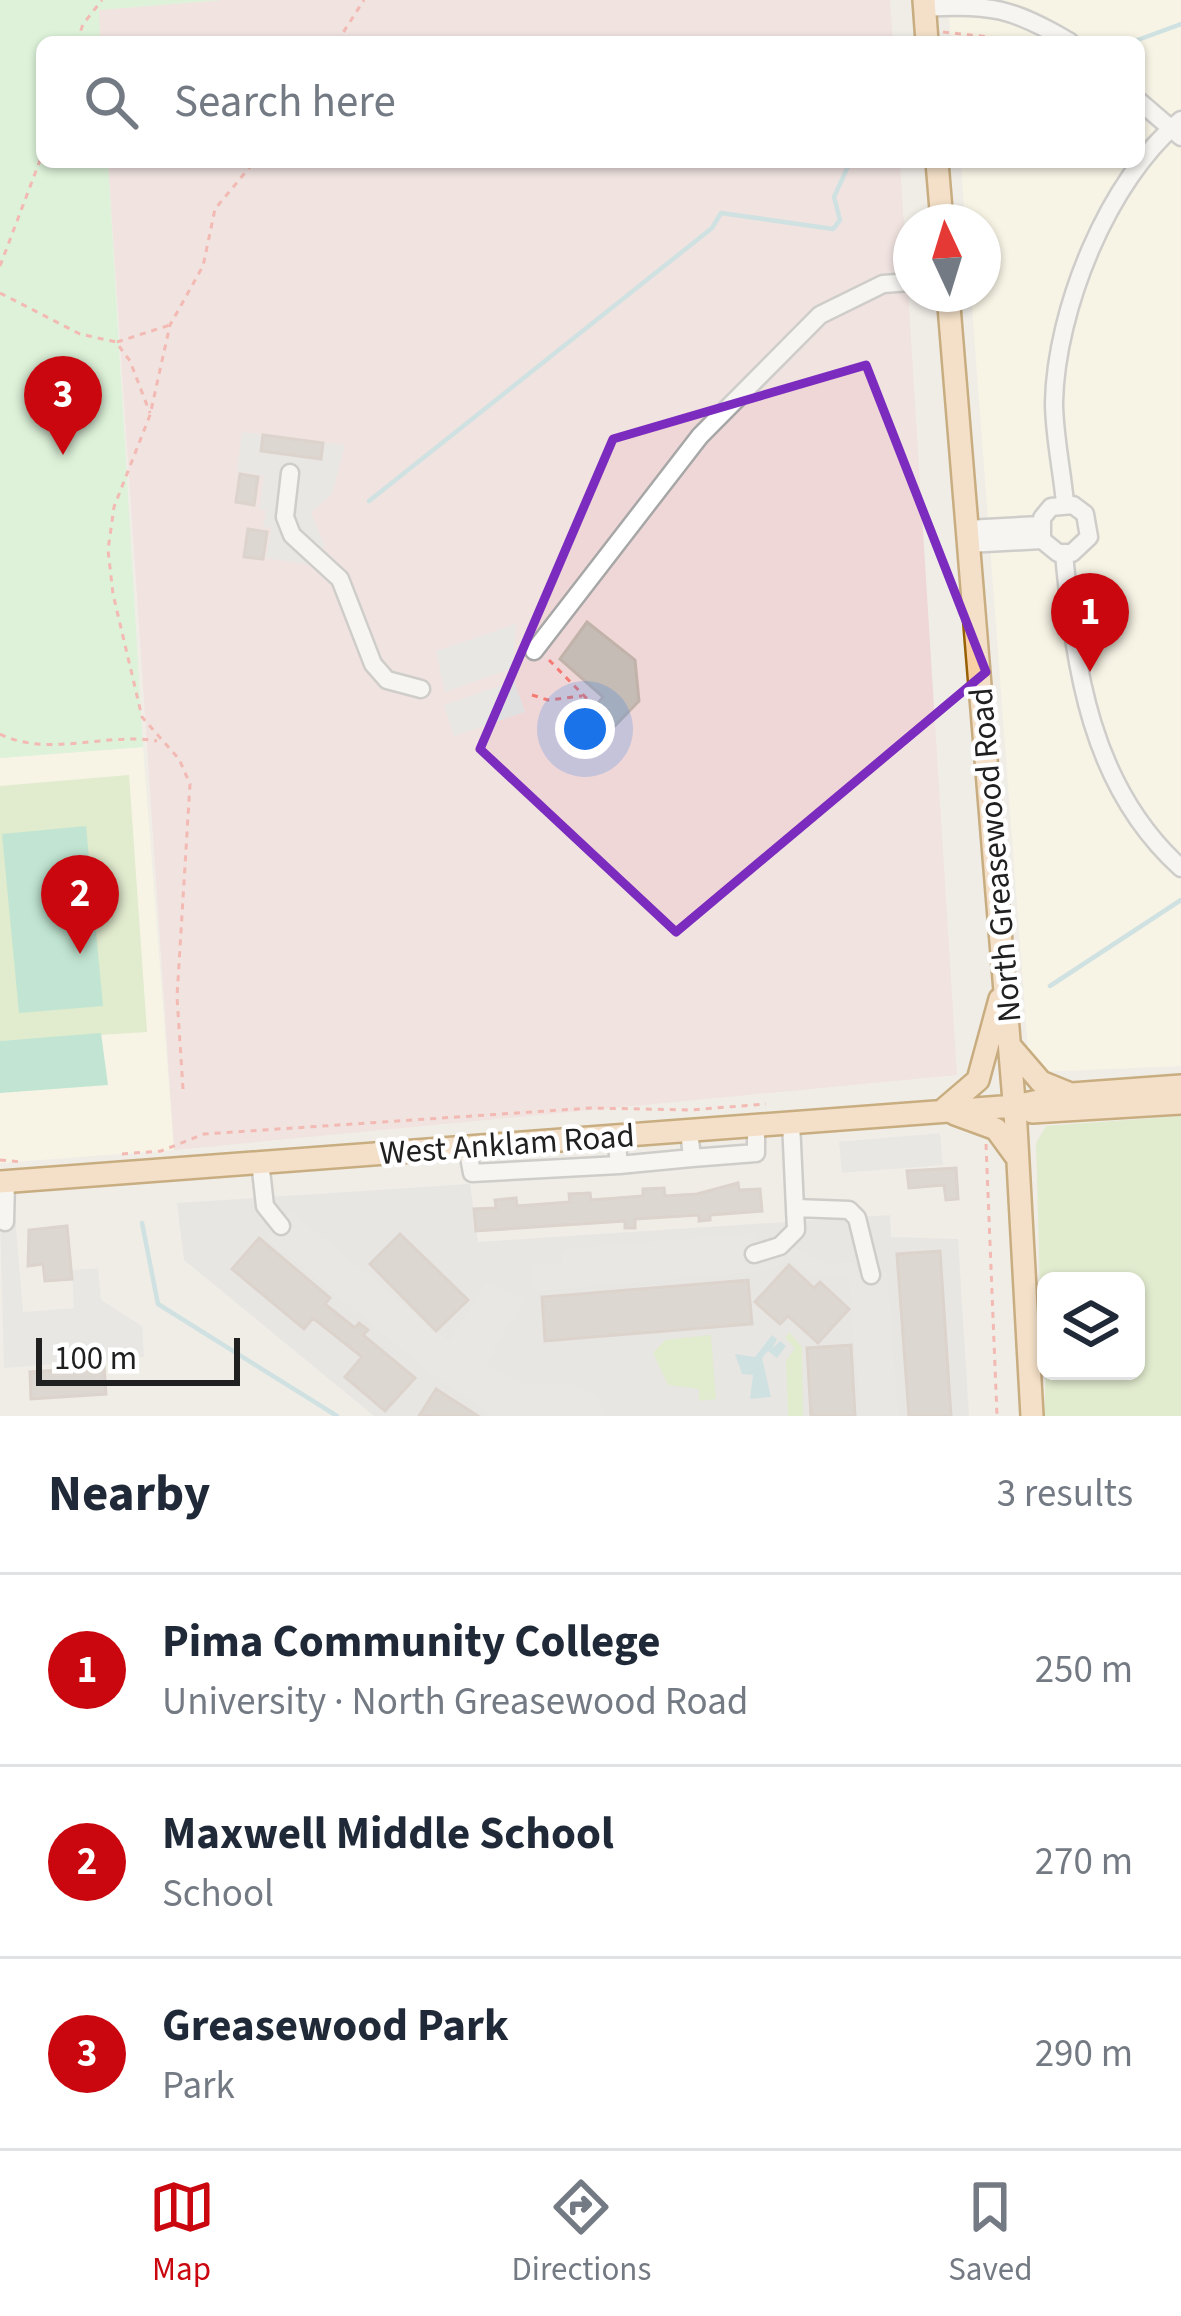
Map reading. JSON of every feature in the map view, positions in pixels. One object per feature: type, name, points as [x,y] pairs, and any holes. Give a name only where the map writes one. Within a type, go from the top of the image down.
[{"type":"main road","points":[[924,4],[927,36]]},
{"type":"main road","points":[[938,168],[940,204]]},
{"type":"main road","name":"North Greasewood Road","points":[[949,312],[1015,1106],[1031,1416]]},
{"type":"main road","points":[[1004,982],[978,1080],[942,1111],[996,1130],[1018,1164]]},
{"type":"main road","points":[[1010,1046],[1041,1082],[1072,1094]]},
{"type":"main road","name":"West Anklam Road","points":[[2,1174],[260,1162],[1015,1106],[1072,1094],[1181,1086]]},
{"type":"main road","name":"West Anklam Road","points":[[1015,1106],[1032,1112],[1181,1103]]},
{"type":"lane","points":[[924,4],[1016,10],[1060,36]]},
{"type":"lane","points":[[1065,503],[1054,402],[1065,320],[1106,215],[1178,129],[1145,105]]},
{"type":"lane","points":[[540,655],[700,436],[820,315],[893,283]]},
{"type":"lane","points":[[290,473],[285,517],[292,535],[340,579],[373,664],[387,680],[421,689]]},
{"type":"lane","points":[[1041,533],[1046,512],[1065,503]]},
{"type":"lane","points":[[1064,554],[1085,544],[1090,529],[1085,514],[1065,503]]},
{"type":"lane","points":[[968,537],[1041,533],[1064,554],[1073,656],[1090,723],[1125,796],[1181,868]]},
{"type":"lane","points":[[754,1254],[796,1230],[791,1122]]},
{"type":"lane","points":[[467,1146],[472,1173],[619,1165],[756,1153],[756,1125]]},
{"type":"lane","points":[[688,1130],[692,1158]]},
{"type":"lane","points":[[616,1135],[619,1165]]},
{"type":"lane","points":[[260,1162],[265,1206],[281,1226]]},
{"type":"lane","points":[[2,1174],[5,1222]]},
{"type":"lane","points":[[796,1208],[849,1210],[857,1218],[871,1275]]},
{"type":"path","points":[[79,36],[102,0]]},
{"type":"path","points":[[341,36],[364,0]]},
{"type":"path","points":[[937,36],[975,32],[999,36]]},
{"type":"path","points":[[0,266],[37,168]]},
{"type":"path","points":[[183,1089],[177,998],[190,784],[179,759],[158,742],[142,717],[130,680],[108,550],[114,507],[150,415],[170,325],[203,266],[215,209],[249,168]]},
{"type":"path","points":[[0,293],[80,334],[116,342],[170,325]]},
{"type":"path","points":[[116,342],[130,361],[150,415]]},
{"type":"path","points":[[540,655],[581,683],[582,696],[594,706]]},
{"type":"path","points":[[532,695],[548,700],[582,696]]},
{"type":"path","points":[[0,734],[47,745],[129,736],[158,742]]},
{"type":"path","points":[[119,1154],[161,1150],[204,1134],[591,1108],[690,1110],[766,1103]]},
{"type":"path","points":[[986,1136],[997,1416]]},
{"type":"path","points":[[2,1174],[34,1162]]},
{"type":"highlighted area","points":[[866,365],[986,672],[676,932],[480,749],[613,439]]},
{"type":"shaded area","points":[[222,0],[890,0],[893,36],[100,36],[98,10]]},
{"type":"shaded area","points":[[948,0],[1181,0],[1181,1066],[1037,1072],[1028,1050],[972,312],[1001,312],[1001,204],[964,204],[961,168],[1145,168],[1145,36],[951,36]]},
{"type":"shaded area","points":[[108,168],[900,168],[903,204],[893,204],[893,312],[909,312],[957,1075],[174,1150]]},
{"type":"shaded area","points":[[242,432],[345,445],[332,494],[311,513],[325,546],[310,565],[266,558],[271,528],[263,527],[266,511],[259,509],[264,476],[237,471]]},
{"type":"shaded area","points":[[516,624],[513,668],[445,692],[436,651]]},
{"type":"shaded area","points":[[514,681],[525,712],[454,736],[444,705]]},
{"type":"shaded area","points":[[143,747],[174,1150],[0,1163],[0,758]]},
{"type":"shaded area","points":[[940,1133],[943,1165],[842,1173],[839,1142]]},
{"type":"shaded area","points":[[470,1184],[478,1242],[890,1215],[891,1237],[958,1239],[969,1416],[374,1416],[184,1260],[177,1203]]},
{"type":"shaded area","points":[[290,1211],[449,1342],[486,1283],[524,1300],[485,1364],[522,1385],[570,1384],[597,1395],[604,1416],[493,1416],[434,1375],[267,1238]]},
{"type":"shaded area","points":[[15,1214],[23,1312],[74,1308],[72,1270],[98,1268],[101,1300],[142,1326],[144,1357],[4,1368],[0,1215]]},
{"type":"shaded area","points":[[755,1233],[758,1263],[791,1246],[824,1264],[854,1262],[858,1275],[887,1272],[898,1416],[861,1416],[849,1276],[808,1274],[788,1258],[771,1270],[534,1291],[532,1266],[562,1264],[561,1250]]},
{"type":"green space","points":[[0,0],[222,0],[99,10],[100,36],[36,36],[36,168],[108,168],[143,747],[0,758]]},
{"type":"green space","points":[[129,775],[147,1032],[0,1041],[0,786]]},
{"type":"green space","points":[[86,826],[103,1006],[19,1013],[2,834]]},
{"type":"green space","points":[[101,1033],[108,1085],[0,1093],[0,1041]]},
{"type":"green space","points":[[1181,1116],[1181,1416],[1044,1416],[1046,1380],[1145,1380],[1145,1272],[1039,1272],[1036,1143],[1046,1126]]},
{"type":"green space","points":[[789,1332],[802,1347],[803,1416],[788,1416],[786,1361],[795,1348],[785,1338]]},
{"type":"green space","points":[[711,1335],[716,1399],[699,1401],[699,1389],[668,1385],[653,1353],[665,1340]]},
{"type":"water","points":[[772,1335],[777,1339],[772,1349],[780,1341],[786,1346],[777,1358],[768,1351],[762,1358],[771,1397],[750,1399],[753,1375],[742,1374],[735,1354],[755,1357]]},
{"type":"building","points":[[263,435],[323,443],[321,459],[261,451]]},
{"type":"building","points":[[240,474],[258,477],[254,505],[236,502]]},
{"type":"building","points":[[248,529],[267,532],[263,559],[244,557]]},
{"type":"building","points":[[587,622],[635,660],[639,701],[605,736],[586,718],[603,697],[560,659]]},
{"type":"building","points":[[956,1168],[958,1199],[946,1200],[944,1185],[909,1188],[907,1171]]},
{"type":"building","points":[[738,1183],[739,1190],[760,1189],[762,1211],[710,1215],[710,1220],[699,1221],[699,1215],[635,1219],[635,1228],[625,1228],[625,1221],[476,1231],[474,1209],[496,1208],[495,1200],[516,1198],[517,1206],[570,1202],[569,1194],[590,1193],[591,1200],[643,1196],[643,1189],[664,1188],[665,1196],[697,1194]]},
{"type":"building","points":[[67,1226],[72,1279],[45,1281],[43,1264],[28,1266],[29,1230]]},
{"type":"building","points":[[400,1234],[468,1300],[436,1331],[370,1264]]},
{"type":"building","points":[[259,1238],[330,1298],[325,1304],[355,1328],[359,1323],[368,1330],[363,1335],[415,1378],[385,1411],[345,1377],[362,1357],[313,1318],[304,1329],[232,1269]]},
{"type":"building","points":[[940,1251],[951,1416],[909,1416],[897,1254]]},
{"type":"building","points":[[789,1265],[814,1288],[820,1282],[849,1309],[818,1343],[788,1316],[780,1324],[755,1302]]},
{"type":"building","points":[[748,1280],[752,1324],[545,1341],[542,1297]]},
{"type":"building","points":[[851,1345],[855,1416],[811,1416],[807,1348]]},
{"type":"building","points":[[104,1367],[106,1394],[31,1399],[30,1372]]},
{"type":"building","points":[[436,1389],[478,1416],[419,1416]]},
{"type":"waterway","points":[[1145,37],[1181,24]]},
{"type":"waterway","points":[[369,501],[712,228],[721,213],[833,229],[840,220],[834,197],[847,168]]},
{"type":"waterway","points":[[1050,986],[1181,900]]},
{"type":"waterway","points":[[142,1223],[158,1304],[337,1416]]},
{"type":"place","name":"Greasewood Park","points":[[63,455]]},
{"type":"place","name":"Pima Community College","points":[[1090,672]]},
{"type":"place","name":"Maxwell Middle School","points":[[80,954]]}]
